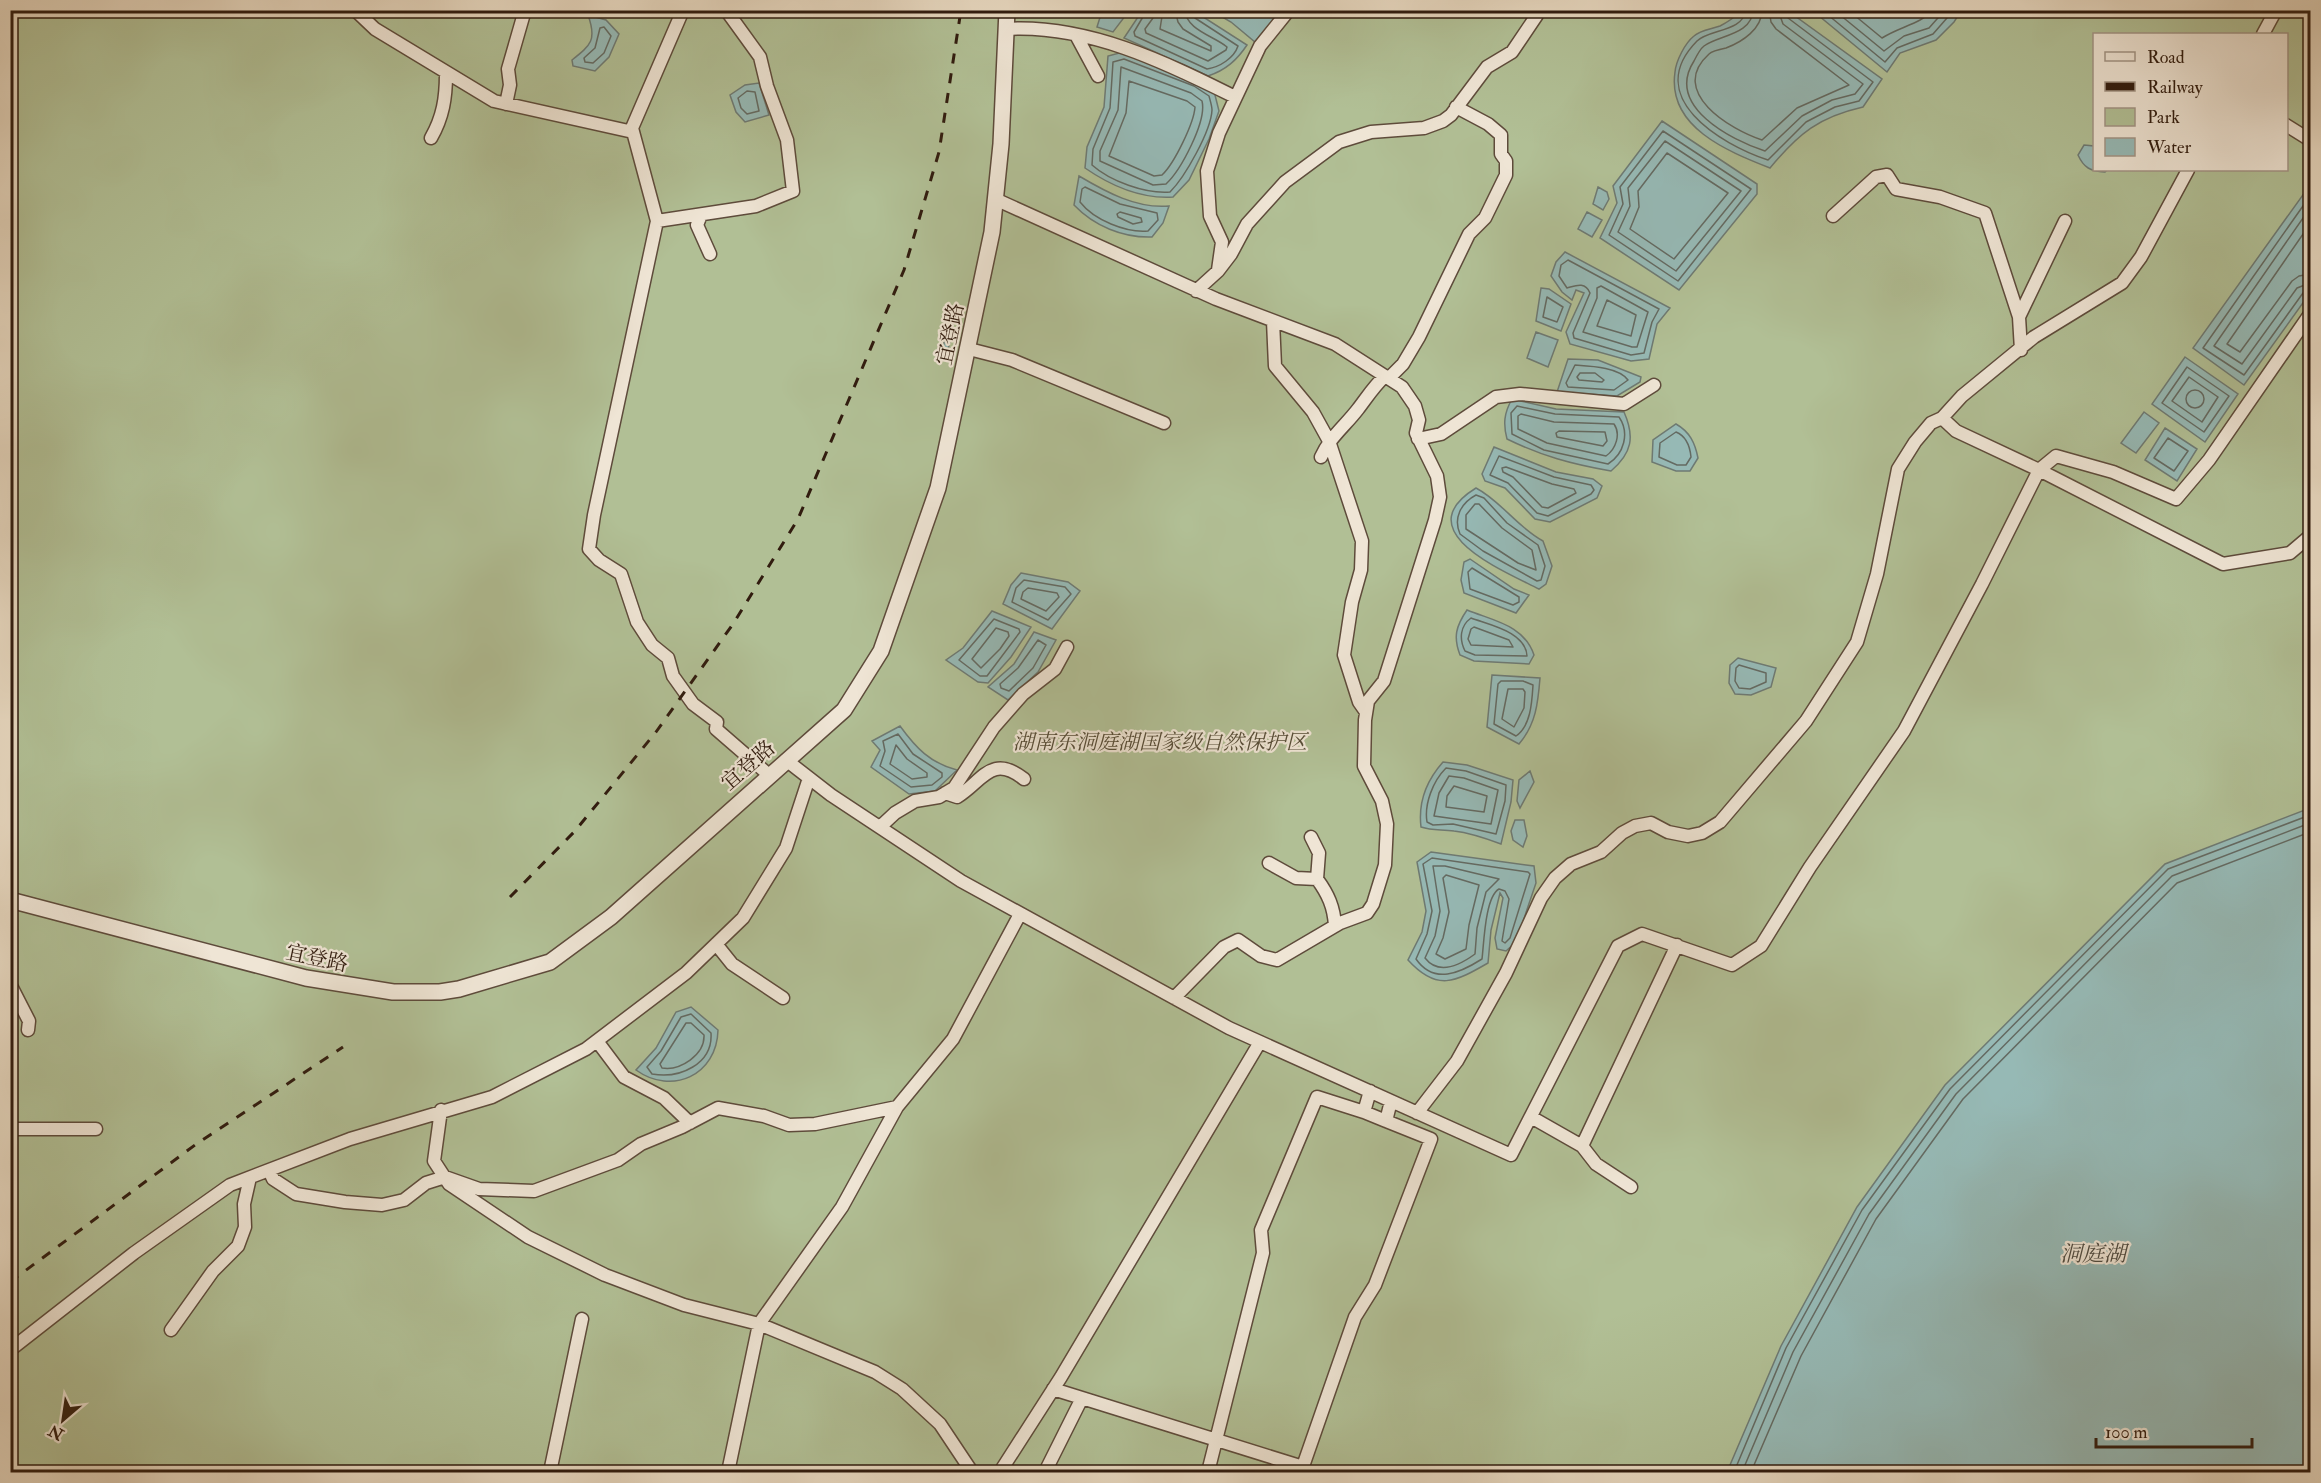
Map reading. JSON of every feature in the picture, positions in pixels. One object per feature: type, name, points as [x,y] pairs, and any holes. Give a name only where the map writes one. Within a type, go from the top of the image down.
[{"type":"street","points":[[355,10],[375,29],[494,101],[633,132]]},
{"type":"street","points":[[506,104],[510,85],[508,69],[525,10]]},
{"type":"street","points":[[683,10],[633,132],[657,221],[589,549],[598,560],[621,574],[637,622],[652,645],[668,658],[674,676],[693,704],[717,722],[716,729],[769,775]]},
{"type":"street","points":[[657,221],[756,206],[793,191],[788,140],[767,86],[760,57],[726,10]]},
{"type":"street","name":"宜登路","points":[[10,900],[306,978],[393,992],[440,992],[459,989],[550,962],[611,917],[844,710],[880,651],[938,488],[992,232],[1007,10]]},
{"type":"street","points":[[1218,271],[1222,242],[1210,216],[1207,171],[1219,133],[1260,46],[1289,10]]},
{"type":"street","points":[[1196,291],[1218,271],[1248,225],[1285,182],[1340,142],[1371,132],[1424,128],[1443,121],[1487,68],[1512,52],[1537,15],[1536,10]]},
{"type":"street","points":[[2264,33],[2276,10]]},
{"type":"street","points":[[1006,29],[1038,27],[1106,42],[1166,62],[1235,97]]},
{"type":"street","points":[[1077,37],[1098,76]]},
{"type":"street","points":[[431,138],[439,125],[446,100],[447,74]]},
{"type":"street","points":[[1322,457],[1329,441],[1358,409],[1370,390],[1402,364],[1419,337],[1469,234],[1485,218],[1506,175],[1506,161],[1502,154],[1502,135],[1456,107]]},
{"type":"street","points":[[2288,126],[2310,140]]},
{"type":"street","points":[[1417,1113],[1457,1061],[1506,973],[1541,898],[1556,878],[1570,864],[1600,852],[1622,833],[1635,826],[1651,823],[1668,832],[1688,836],[1702,833],[1720,822],[1806,721],[1857,642],[1867,616],[1898,469],[1915,442],[1931,423],[1942,418],[1962,396],[2034,338],[2122,283],[2141,257],[2187,171]]},
{"type":"street","points":[[1833,216],[1876,177],[1887,175],[1896,189],[1940,197],[1985,213],[2019,317],[2021,350]]},
{"type":"street","points":[[995,199],[1196,291],[1335,344],[1402,387],[1415,406],[1419,420],[1416,433],[1437,476],[1440,497],[1383,681],[1368,702],[1366,712],[1364,766],[1382,801],[1387,824],[1385,865],[1373,904],[1367,913],[1335,926],[1277,960],[1261,956],[1238,940],[1224,947],[1174,998]]},
{"type":"street","points":[[701,215],[697,225],[710,254]]},
{"type":"street","points":[[2019,317],[2065,221]]},
{"type":"street","points":[[786,760],[961,881],[1174,998],[1260,1042],[1512,1155],[1618,946],[1642,934],[1732,965],[1761,946],[1810,867],[1904,731],[1982,584],[2038,470],[2056,456],[2113,472],[2176,499],[2209,460],[2310,314]]},
{"type":"street","points":[[1274,321],[1275,366],[1313,412],[1329,441],[1362,541],[1361,570],[1352,602],[1344,655],[1359,702],[1366,712]]},
{"type":"street","points":[[969,349],[1012,360],[1164,423]]},
{"type":"street","points":[[1418,439],[1441,434],[1496,397],[1520,394],[1624,404],[1654,385]]},
{"type":"street","points":[[1942,418],[1956,431],[2223,564],[2290,553],[2310,536]]},
{"type":"street","points":[[880,827],[895,813],[915,801],[939,797],[954,788],[994,727],[1023,694],[1056,669],[1067,647]]},
{"type":"street","points":[[945,794],[957,797],[968,790],[983,773],[999,769],[1013,771],[1024,779]]},
{"type":"street","points":[[10,1350],[134,1254],[230,1185],[350,1138],[492,1097],[586,1049],[686,973],[743,918],[786,848],[809,778]]},
{"type":"street","points":[[1311,837],[1319,853],[1317,879],[1328,894],[1335,911],[1335,926]]},
{"type":"street","points":[[1269,863],[1296,878],[1317,879]]},
{"type":"street","points":[[728,1473],[759,1324],[842,1207],[897,1107],[953,1039],[1020,914]]},
{"type":"street","points":[[716,944],[732,964],[783,998]]},
{"type":"street","points":[[1582,1146],[1677,945]]},
{"type":"street","points":[[10,984],[29,1021],[28,1030]]},
{"type":"street","points":[[597,1041],[624,1077],[664,1098],[690,1123]]},
{"type":"street","points":[[1000,1473],[1053,1389],[1260,1042]]},
{"type":"street","points":[[1364,1112],[1370,1091]]},
{"type":"street","points":[[1053,1389],[1215,1439],[1302,1470],[1355,1317],[1375,1285],[1431,1139],[1364,1112],[1317,1097],[1261,1230],[1263,1253],[1215,1439],[1208,1473]]},
{"type":"street","points":[[1386,1121],[1391,1101]]},
{"type":"street","points":[[268,1170],[273,1179],[296,1194],[382,1204],[404,1200],[426,1183],[445,1177],[479,1189],[534,1191],[618,1160],[640,1144],[690,1123],[718,1108],[764,1116],[789,1125],[815,1124],[897,1107]]},
{"type":"street","points":[[441,1110],[434,1161],[449,1184],[528,1237],[605,1275],[684,1305],[759,1324],[875,1372],[902,1389],[940,1424],[972,1473]]},
{"type":"street","points":[[1531,1117],[1582,1146],[1596,1164],[1631,1187]]},
{"type":"street","points":[[10,1129],[96,1129]]},
{"type":"street","points":[[171,1330],[213,1271],[238,1246],[245,1227],[244,1204],[249,1182]]},
{"type":"street","points":[[550,1473],[582,1319]]},
{"type":"street","points":[[1045,1473],[1082,1398]]},
{"type":"green space","name":"湖南东洞庭湖国家级自然保护区","points":[[10,11],[2310,11],[2310,1472],[11,1472]]},
{"type":"water","points":[[1102,10],[1129,11],[1113,32],[1097,27]]},
{"type":"water","points":[[1743,10],[1788,11],[1882,79],[1863,107],[1834,116],[1811,128],[1770,168],[1736,154],[1703,134],[1680,108],[1675,91],[1677,63],[1691,39],[1699,32],[1720,26]]},
{"type":"water","points":[[1142,11],[1194,11],[1247,45],[1230,64],[1208,76],[1124,38]]},
{"type":"water","points":[[1212,11],[1283,11],[1273,29],[1255,42],[1231,22]]},
{"type":"water","points":[[1813,11],[1961,11],[1954,22],[1936,40],[1900,53],[1887,72]]},
{"type":"water","points":[[588,15],[606,20],[619,34],[609,57],[595,71],[573,66],[572,60],[588,46],[592,36]]},
{"type":"water","points":[[1123,52],[1214,91],[1219,111],[1209,139],[1189,180],[1173,197],[1150,196],[1127,190],[1085,168],[1087,147],[1104,107],[1108,56]]},
{"type":"water","points":[[759,83],[769,115],[745,122],[736,112],[730,95],[745,85]]},
{"type":"water","points":[[1662,121],[1757,184],[1757,194],[1679,290],[1600,238],[1617,203],[1613,186]]},
{"type":"water","points":[[2084,145],[2093,146],[2093,170],[2085,166],[2078,155]]},
{"type":"water","points":[[1079,176],[1134,202],[1169,206],[1163,223],[1152,237],[1120,233],[1100,225],[1074,205]]},
{"type":"water","points":[[2310,185],[2310,293],[2244,385],[2193,348]]},
{"type":"water","points":[[1598,187],[1607,192],[1609,199],[1603,210],[1593,204]]},
{"type":"water","points":[[1587,212],[1602,220],[1592,237],[1578,229]]},
{"type":"water","points":[[1565,252],[1670,308],[1657,324],[1649,359],[1631,361],[1570,344],[1566,332],[1584,293],[1576,290],[1572,300],[1562,292],[1551,276],[1556,262]]},
{"type":"water","points":[[1541,288],[1549,289],[1571,304],[1561,331],[1536,321]]},
{"type":"water","points":[[947,327],[953,327],[946,359],[941,358]]},
{"type":"water","points":[[1536,332],[1558,340],[1548,367],[1527,358]]},
{"type":"water","points":[[2185,357],[2238,394],[2205,442],[2152,404]]},
{"type":"water","points":[[1568,359],[1598,360],[1641,377],[1640,382],[1617,396],[1557,392]]},
{"type":"water","points":[[1512,399],[1556,409],[1624,412],[1630,429],[1630,444],[1623,458],[1611,471],[1557,459],[1532,450],[1507,439],[1506,414]]},
{"type":"water","points":[[2144,412],[2159,423],[2136,453],[2121,443]]},
{"type":"water","points":[[1676,424],[1688,434],[1695,447],[1698,458],[1690,471],[1676,471],[1652,462],[1653,440]]},
{"type":"water","points":[[2165,428],[2197,449],[2177,481],[2145,460]]},
{"type":"water","points":[[1494,447],[1556,472],[1593,479],[1602,486],[1597,498],[1550,522],[1535,519],[1505,488],[1485,481],[1482,474]]},
{"type":"water","points":[[1476,488],[1543,541],[1552,566],[1546,584],[1539,589],[1484,560],[1467,548],[1455,534],[1451,519],[1457,504]]},
{"type":"water","points":[[1470,559],[1514,589],[1529,595],[1516,613],[1464,593],[1461,580],[1464,562]]},
{"type":"water","points":[[1021,573],[1068,582],[1080,591],[1052,629],[1003,604],[1011,585]]},
{"type":"water","points":[[1467,610],[1516,630],[1534,655],[1529,664],[1474,661],[1460,655],[1457,632],[1460,621]]},
{"type":"water","points":[[992,611],[1031,627],[1011,657],[988,683],[978,682],[946,660],[963,648]]},
{"type":"water","points":[[1034,632],[1056,640],[1038,672],[1008,700],[988,687],[1014,664]]},
{"type":"water","points":[[1738,658],[1776,668],[1771,687],[1751,695],[1735,694],[1729,683],[1730,665]]},
{"type":"water","points":[[1492,675],[1540,678],[1533,721],[1519,744],[1487,727]]},
{"type":"water","points":[[900,726],[924,754],[957,770],[935,791],[909,794],[871,767],[880,750],[872,741]]},
{"type":"water","points":[[1443,762],[1467,765],[1513,780],[1511,802],[1501,844],[1466,833],[1421,827],[1422,800],[1432,776]]},
{"type":"water","points":[[1530,771],[1534,782],[1520,808],[1517,801],[1519,780]]},
{"type":"water","name":"洞庭湖","points":[[2310,808],[2310,1472],[1727,1472],[1781,1346],[1857,1207],[1945,1085],[2165,864]]},
{"type":"water","points":[[1515,820],[1524,820],[1527,836],[1523,847],[1513,840],[1511,831]]},
{"type":"water","points":[[1431,852],[1534,866],[1536,883],[1516,942],[1506,951],[1497,949],[1495,938],[1503,898],[1500,893],[1491,930],[1488,963],[1466,975],[1446,981],[1428,977],[1408,960],[1422,932],[1426,911],[1417,862]]},
{"type":"water","points":[[691,1007],[718,1030],[716,1046],[710,1059],[690,1077],[678,1081],[650,1078],[636,1070],[656,1048],[676,1012]]},
{"type":"railway","points":[[510,897],[575,831],[656,732],[733,624],[798,519],[904,270],[939,152],[961,10]]},
{"type":"railway","points":[[10,1282],[195,1145],[343,1047]]}]
